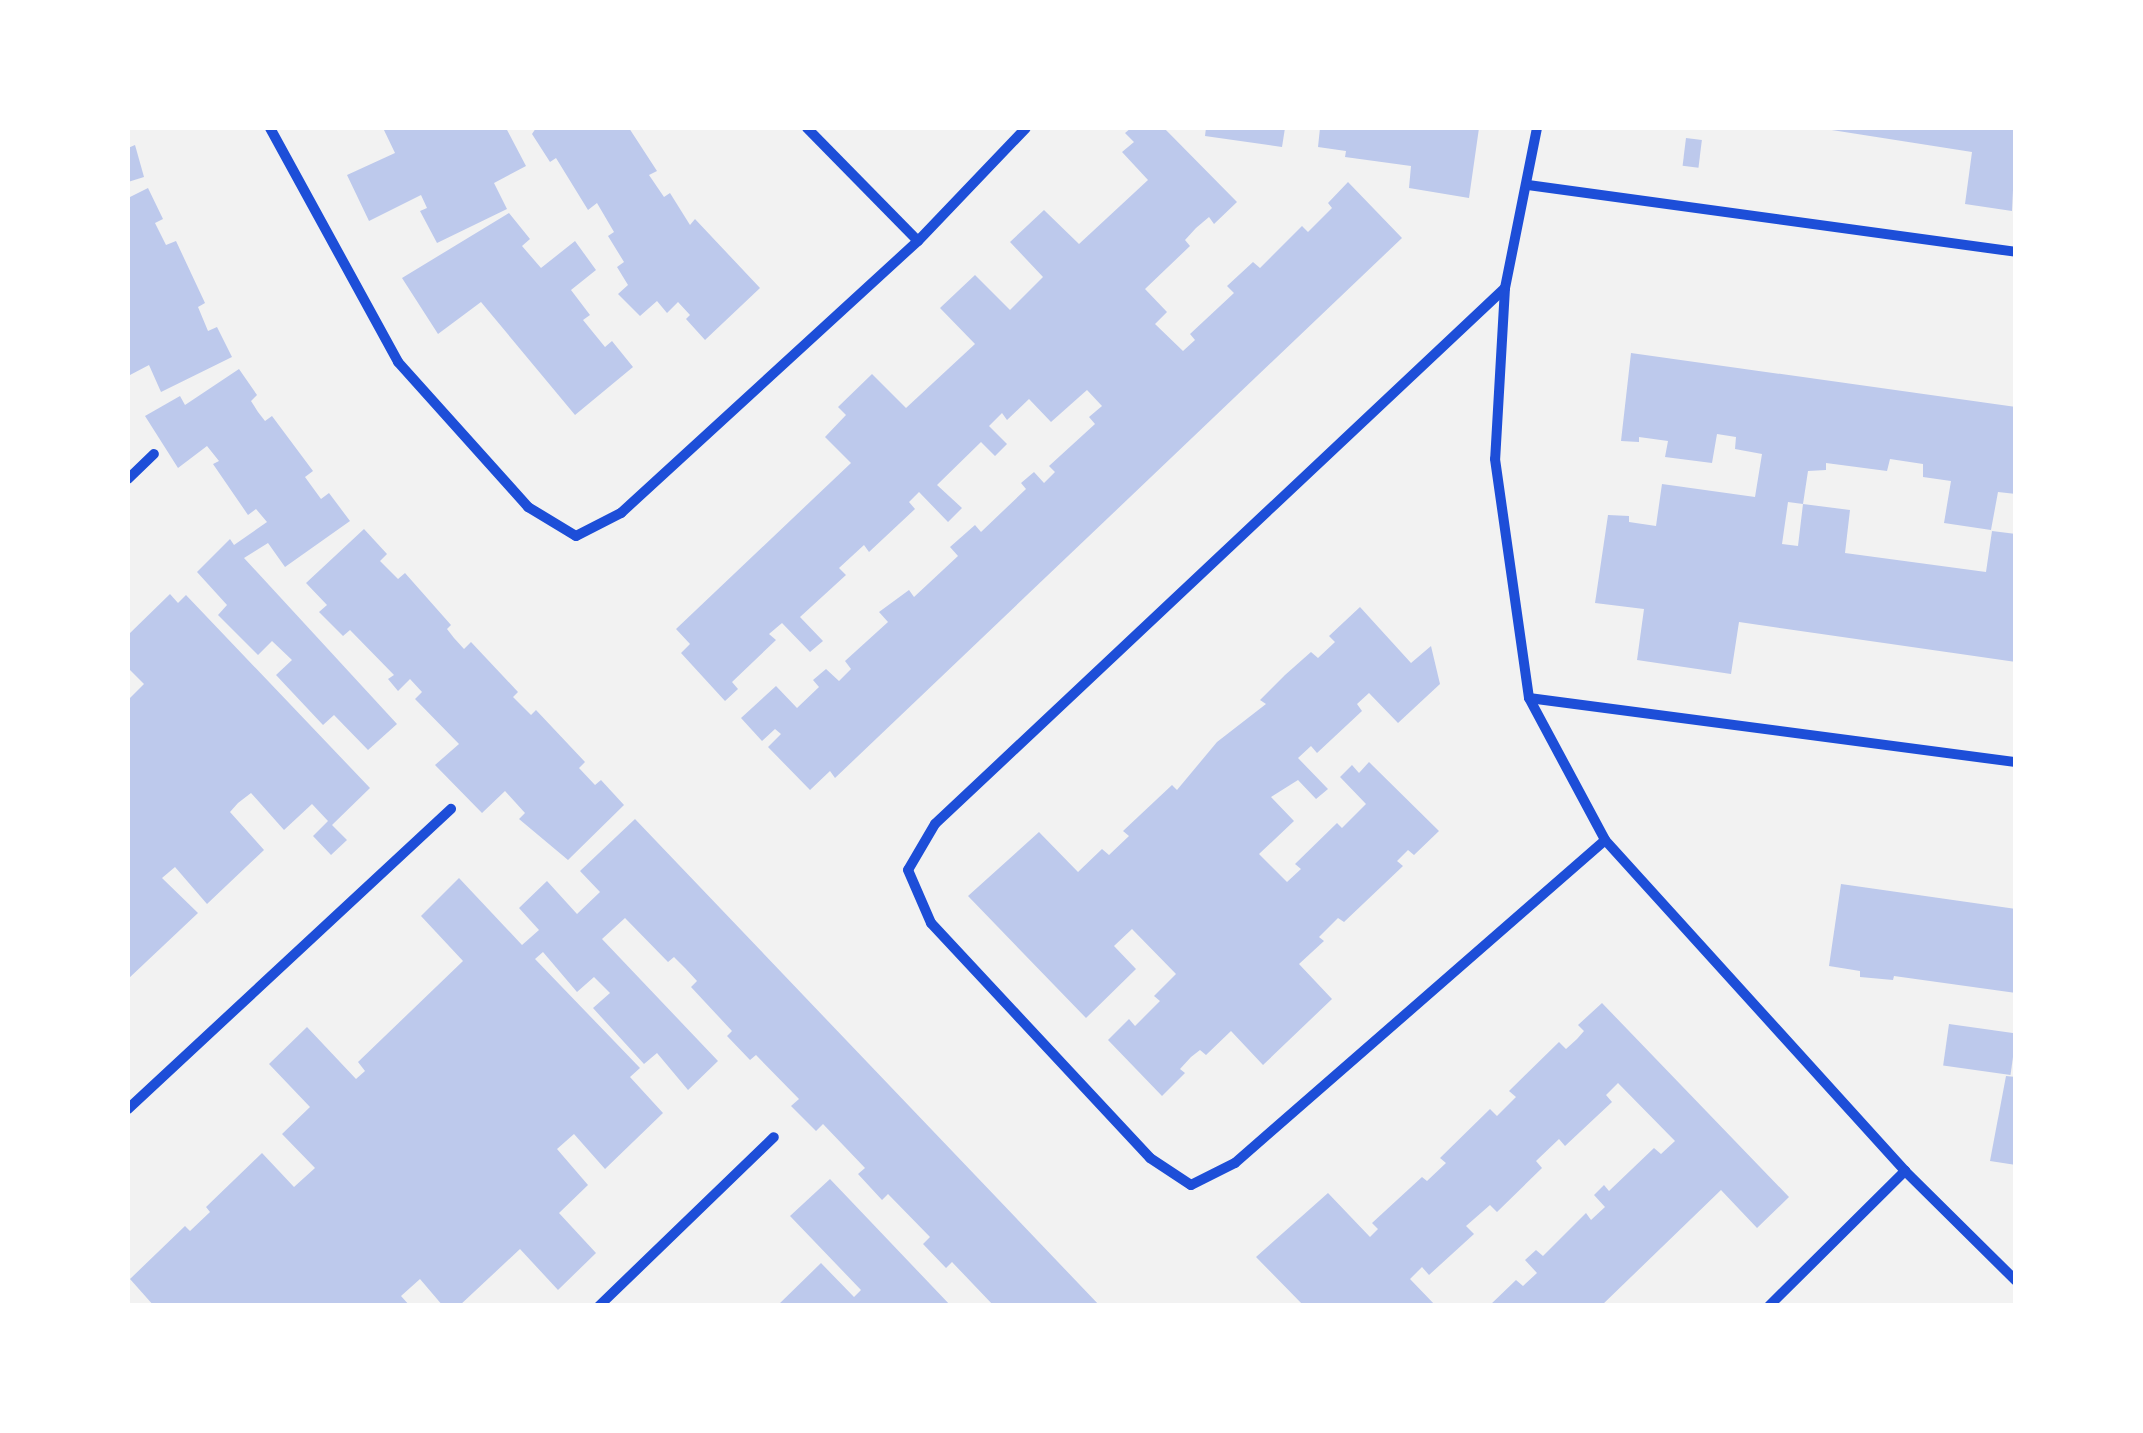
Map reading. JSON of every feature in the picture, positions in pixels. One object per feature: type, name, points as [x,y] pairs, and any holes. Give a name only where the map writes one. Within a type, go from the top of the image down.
[{"type":"street","points":[[270,128],[398,362],[528,507],[576,536],[621,512],[918,241],[1026,128]]},
{"type":"street","points":[[806,128],[918,241]]},
{"type":"street","points":[[1538,128],[1505,288],[1495,459],[1529,698],[1605,840],[1905,1171],[2016,1281]]},
{"type":"street","points":[[1528,185],[2016,252]]},
{"type":"street","points":[[1505,288],[936,824],[908,870],[931,923],[1150,1158],[1190,1185],[1235,1163],[1605,840]]},
{"type":"street","points":[[128,479],[154,454]]},
{"type":"street","points":[[1529,698],[2016,762]]},
{"type":"street","points":[[128,1109],[452,810]]},
{"type":"street","points":[[599,1306],[774,1137]]},
{"type":"street","points":[[1769,1306],[1905,1171]]},
{"type":"building","points":[[383,128],[506,128],[526,166],[494,183],[507,209],[437,243],[420,211],[427,208],[421,195],[369,221],[347,175],[395,153]]},
{"type":"building","points":[[536,128],[629,128],[657,171],[649,175],[664,197],[670,193],[690,225],[695,219],[760,288],[705,340],[686,319],[690,315],[678,302],[667,313],[657,301],[640,316],[618,294],[628,285],[617,267],[624,262],[608,236],[614,232],[597,203],[588,210],[556,158],[550,162],[532,134]]},
{"type":"building","points":[[1131,128],[1164,128],[1237,202],[1214,224],[1209,217],[1196,228],[1185,240],[1190,246],[1145,289],[1167,312],[1155,324],[1183,351],[1195,340],[1190,334],[1234,293],[1227,286],[1253,262],[1260,268],[1302,226],[1308,232],[1332,208],[1328,203],[1348,182],[1402,238],[835,778],[830,771],[810,790],[768,747],[781,734],[775,729],[762,741],[741,718],[776,686],[797,708],[819,687],[813,680],[826,669],[839,681],[851,669],[845,661],[888,622],[879,612],[909,590],[914,597],[958,556],[950,547],[975,525],[981,532],[1026,489],[1021,483],[1034,472],[1044,483],[1055,472],[1049,466],[1095,424],[1089,417],[1102,406],[1087,390],[1051,422],[1029,399],[1007,420],[1002,413],[989,426],[1007,444],[995,456],[981,442],[937,485],[962,508],[948,522],[919,492],[909,502],[915,509],[869,552],[864,545],[839,568],[846,575],[800,617],[823,641],[810,652],[782,623],[769,634],[776,640],[732,682],[738,689],[725,701],[681,653],[690,644],[676,629],[851,463],[825,437],[846,415],[838,407],[872,374],[906,408],[975,344],[940,308],[975,275],[1010,310],[1043,277],[1010,242],[1044,210],[1079,244],[1148,180],[1122,152],[1134,142],[1125,133]]},
{"type":"building","points":[[1206,128],[1285,128],[1282,147],[1205,136]]},
{"type":"building","points":[[1320,128],[1479,128],[1469,198],[1409,188],[1411,166],[1345,157],[1346,151],[1318,147]]},
{"type":"building","points":[[1819,128],[2016,128],[2012,211],[1965,204],[1972,152]]},
{"type":"building","points":[[1686,138],[1702,140],[1698,168],[1683,166]]},
{"type":"building","points":[[135,145],[144,177],[128,182],[128,148]]},
{"type":"building","points":[[148,188],[163,219],[155,223],[166,245],[176,241],[205,303],[198,307],[208,331],[217,327],[232,357],[161,392],[149,365],[130,375],[128,370],[128,198]]},
{"type":"building","points":[[509,213],[530,239],[522,246],[541,268],[575,241],[596,270],[571,290],[590,315],[583,320],[605,347],[612,341],[633,367],[575,415],[481,302],[438,334],[402,278]]},
{"type":"building","points":[[1631,353],[2016,407],[2016,494],[1998,492],[1991,530],[1944,523],[1951,481],[1923,477],[1923,464],[1890,459],[1887,471],[1826,463],[1826,470],[1808,471],[1803,504],[1850,510],[1845,553],[1986,572],[1992,531],[2016,534],[2016,662],[1739,622],[1731,674],[1637,660],[1644,609],[1595,603],[1608,515],[1629,516],[1629,522],[1656,526],[1662,484],[1755,497],[1762,454],[1735,449],[1736,437],[1717,434],[1712,463],[1665,457],[1668,441],[1639,437],[1639,442],[1621,441]],"holes":[[[1788,502],[1803,504],[1798,546],[1782,544]]]},
{"type":"building","points":[[239,369],[257,395],[251,401],[258,412],[265,421],[272,416],[313,471],[305,477],[321,499],[329,493],[350,521],[285,567],[268,543],[244,558],[397,724],[368,750],[334,715],[323,725],[276,675],[292,660],[272,641],[258,655],[218,615],[227,605],[197,572],[230,539],[234,545],[267,522],[256,509],[248,515],[213,464],[219,461],[207,446],[178,468],[145,416],[180,396],[185,405]]},
{"type":"building","points":[[364,529],[387,554],[380,561],[398,579],[405,573],[451,625],[447,629],[464,649],[471,642],[518,692],[513,697],[531,715],[536,710],[585,762],[579,768],[595,785],[601,780],[624,805],[568,860],[519,819],[525,813],[505,791],[482,813],[435,765],[459,744],[415,699],[422,692],[410,679],[398,691],[388,679],[394,675],[350,630],[343,636],[319,612],[327,605],[306,583]]},
{"type":"building","points":[[170,594],[178,603],[186,595],[370,788],[332,825],[347,840],[331,855],[313,836],[328,821],[312,804],[284,830],[251,793],[238,803],[230,812],[264,850],[207,904],[175,867],[162,878],[198,913],[128,979],[128,700],[144,684],[128,668],[128,635]]},
{"type":"building","points":[[1360,607],[1411,663],[1431,646],[1440,684],[1398,723],[1369,693],[1357,704],[1362,711],[1317,753],[1311,746],[1298,758],[1328,789],[1316,799],[1298,780],[1271,797],[1294,821],[1259,854],[1287,882],[1301,869],[1295,864],[1337,823],[1342,828],[1366,804],[1340,777],[1352,765],[1359,773],[1369,762],[1439,831],[1414,855],[1408,850],[1397,861],[1403,866],[1344,922],[1338,918],[1319,937],[1324,941],[1299,964],[1332,999],[1263,1065],[1231,1031],[1206,1055],[1200,1050],[1191,1057],[1180,1069],[1185,1073],[1162,1096],[1108,1040],[1129,1019],[1135,1026],[1160,1001],[1154,996],[1176,974],[1132,929],[1114,946],[1136,969],[1086,1018],[968,896],[1039,832],[1078,872],[1102,849],[1109,855],[1129,836],[1123,831],[1172,785],[1177,790],[1217,742],[1266,704],[1260,700],[1285,675],[1311,652],[1318,658],[1335,642],[1329,636]]},
{"type":"building","points":[[635,819],[1100,1306],[994,1306],[952,1262],[946,1268],[923,1244],[930,1237],[888,1194],[882,1200],[858,1174],[865,1168],[823,1124],[816,1131],[791,1106],[799,1099],[756,1055],[750,1060],[727,1036],[732,1031],[691,987],[697,981],[674,957],[668,962],[625,918],[602,939],[718,1061],[688,1090],[657,1053],[644,1064],[593,1008],[610,993],[594,977],[577,992],[543,952],[535,959],[640,1068],[630,1077],[663,1113],[605,1169],[574,1134],[557,1149],[588,1185],[559,1213],[596,1253],[558,1290],[520,1249],[459,1306],[443,1306],[420,1279],[401,1296],[410,1306],[154,1306],[130,1279],[185,1226],[190,1231],[210,1212],[206,1207],[262,1153],[294,1187],[315,1168],[282,1134],[310,1107],[269,1064],[307,1027],[356,1079],[365,1071],[358,1062],[463,961],[421,916],[459,878],[522,945],[539,930],[519,908],[547,881],[577,914],[600,892],[580,871]]},
{"type":"building","points":[[1841,884],[2016,909],[2016,993],[1894,976],[1893,980],[1860,977],[1860,971],[1829,966]]},
{"type":"building","points":[[1602,1003],[1789,1197],[1757,1228],[1721,1190],[1601,1306],[1489,1306],[1516,1280],[1523,1286],[1537,1273],[1525,1260],[1536,1250],[1543,1256],[1586,1213],[1591,1220],[1605,1207],[1594,1195],[1604,1185],[1609,1191],[1654,1148],[1661,1154],[1675,1141],[1618,1083],[1606,1095],[1612,1102],[1565,1146],[1559,1139],[1536,1161],[1542,1168],[1497,1212],[1490,1205],[1466,1226],[1474,1234],[1429,1275],[1422,1267],[1410,1279],[1436,1306],[1304,1306],[1256,1257],[1328,1193],[1370,1237],[1378,1229],[1372,1223],[1422,1177],[1427,1181],[1446,1163],[1440,1158],[1490,1109],[1497,1116],[1516,1097],[1509,1091],[1559,1042],[1566,1049],[1577,1039],[1584,1031],[1578,1025]]},
{"type":"building","points":[[1949,1024],[2016,1033],[2010,1075],[1943,1066]]},
{"type":"building","points":[[2006,1076],[2016,1077],[2016,1165],[1990,1161]]},
{"type":"building","points":[[830,1179],[951,1306],[777,1306],[821,1263],[854,1297],[861,1290],[790,1216]]}]
